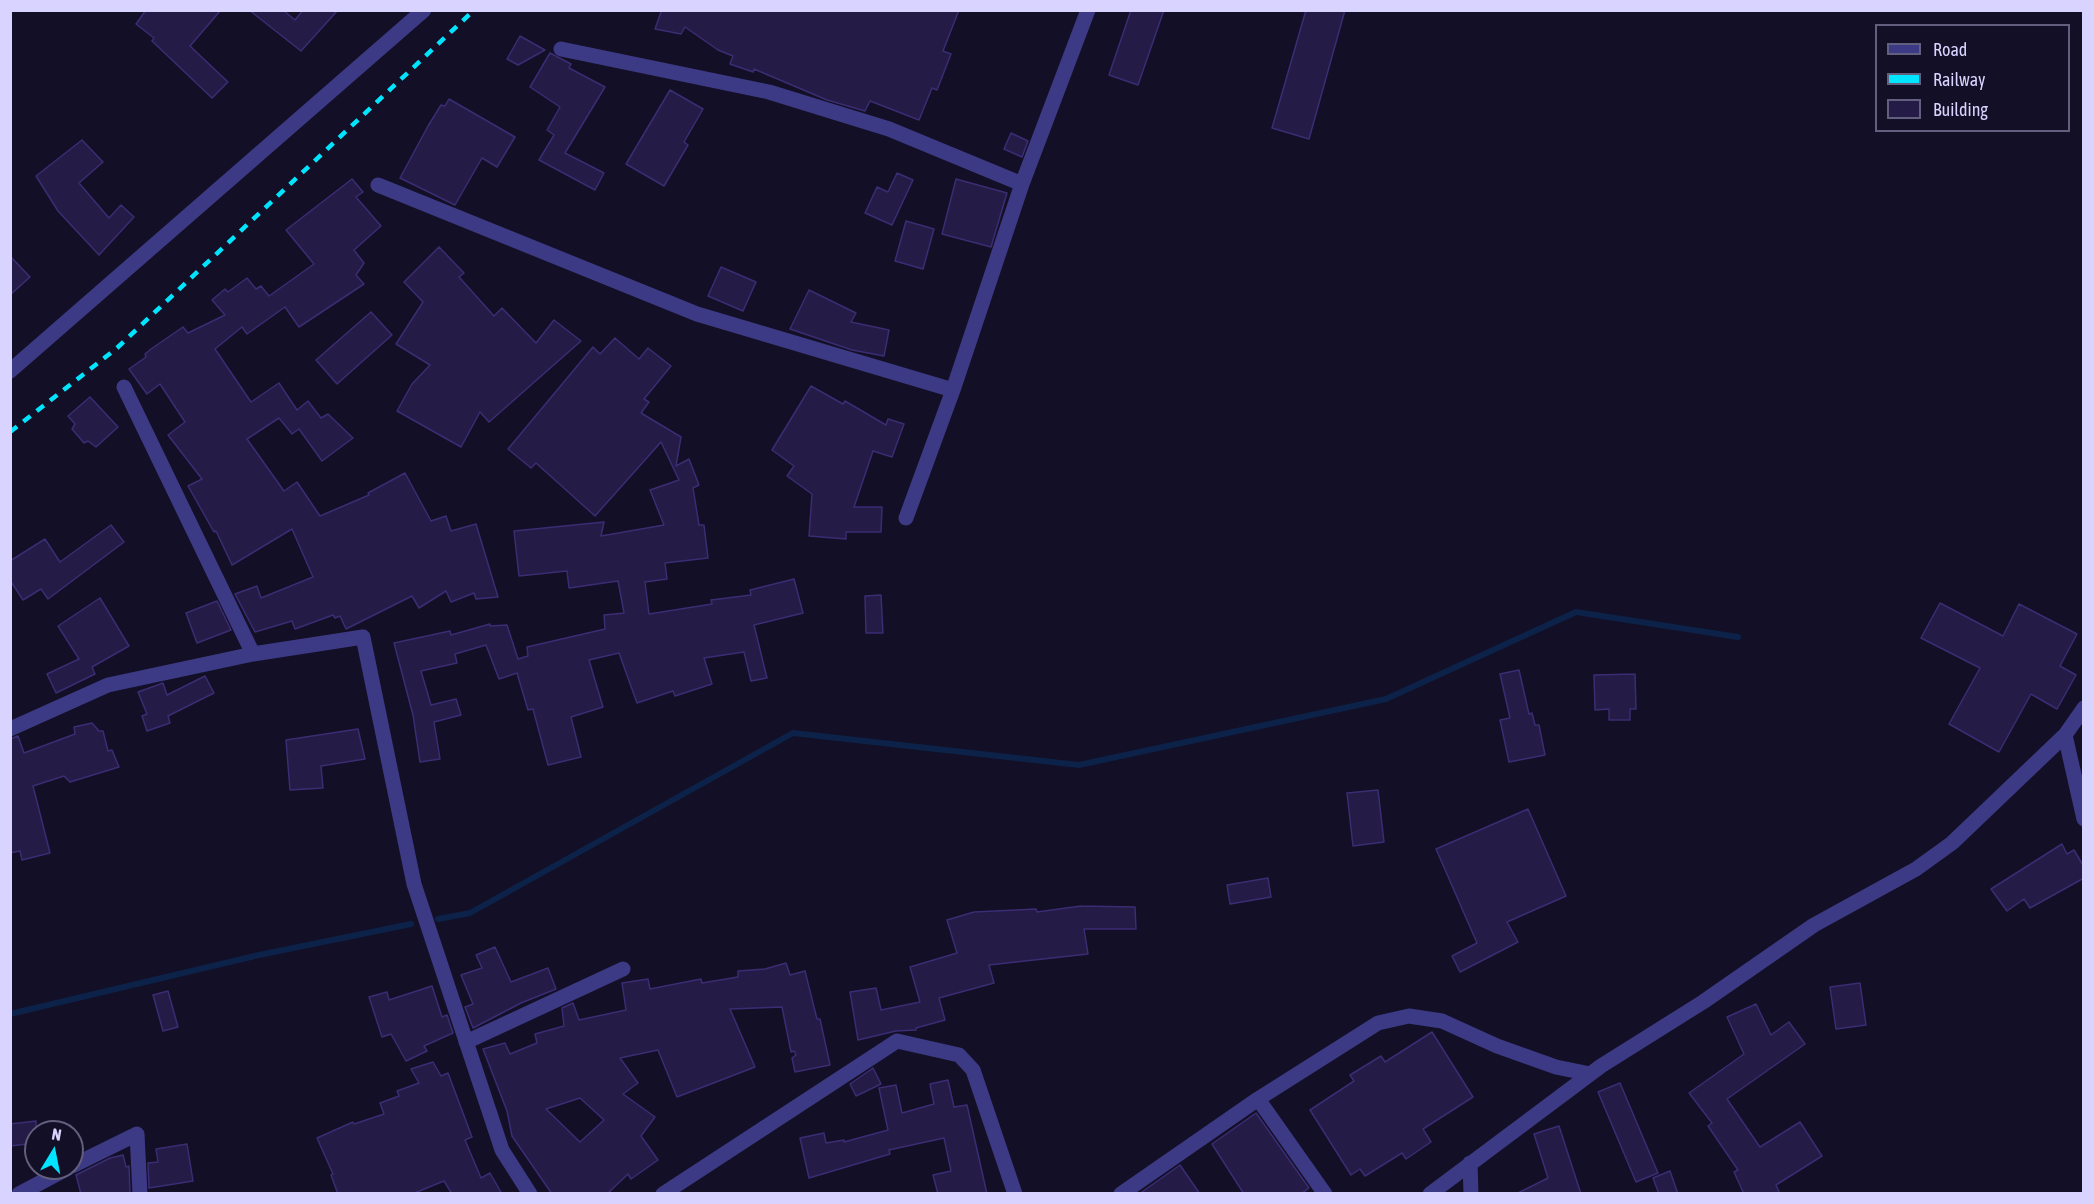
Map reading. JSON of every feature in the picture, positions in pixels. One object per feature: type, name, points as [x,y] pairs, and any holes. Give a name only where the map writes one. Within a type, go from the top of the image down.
[{"type":"street","points":[[10,371],[424,10]]},
{"type":"street","points":[[906,518],[953,390],[1022,184],[1088,10]]},
{"type":"street","points":[[561,49],[769,92],[889,129],[1022,184]]},
{"type":"street","points":[[378,184],[697,314],[953,390]]},
{"type":"street","points":[[124,387],[253,654]]},
{"type":"street","points":[[10,729],[108,685],[253,654],[363,637],[414,884],[502,1150],[530,1194]]},
{"type":"street","points":[[1430,1194],[1590,1074],[1703,1002],[1814,925],[1916,869],[1952,843],[2065,735],[2084,708]]},
{"type":"street","points":[[2065,735],[2084,819]]},
{"type":"street","points":[[466,1042],[623,969]]},
{"type":"street","points":[[1121,1194],[1258,1099],[1378,1023],[1409,1017],[1442,1021],[1556,1067],[1590,1074]]},
{"type":"street","points":[[663,1194],[897,1041],[959,1055],[973,1070],[1015,1194]]},
{"type":"street","points":[[1258,1099],[1325,1194]]},
{"type":"street","points":[[84,1160],[137,1134],[140,1194]]},
{"type":"street","points":[[1470,1163],[1471,1194]]},
{"type":"street","points":[[19,1194],[45,1180]]},
{"type":"building","points":[[146,10],[221,10],[190,46],[228,82],[212,98],[152,41],[154,38],[136,24]]},
{"type":"building","points":[[249,10],[283,10],[295,20],[303,10],[338,10],[301,51]]},
{"type":"building","points":[[659,10],[959,10],[943,51],[951,54],[937,90],[932,88],[919,120],[870,101],[865,111],[827,100],[754,69],[753,72],[730,64],[733,56],[718,50],[685,27],[681,34],[655,29],[661,12]]},
{"type":"building","points":[[1131,10],[1164,10],[1138,85],[1109,75]]},
{"type":"building","points":[[1306,10],[1345,10],[1309,139],[1272,128]]},
{"type":"building","points":[[520,36],[545,50],[518,65],[507,59]]},
{"type":"building","points":[[550,53],[571,64],[569,68],[605,87],[565,153],[604,173],[595,190],[539,160],[554,135],[547,130],[560,107],[530,87]]},
{"type":"building","points":[[670,90],[703,109],[684,142],[688,145],[664,186],[626,164]]},
{"type":"building","points":[[449,99],[515,137],[497,167],[482,158],[455,205],[400,178],[441,105],[445,106]]},
{"type":"building","points":[[1011,133],[1028,141],[1022,157],[1004,149]]},
{"type":"building","points":[[82,140],[103,162],[79,183],[109,218],[121,205],[134,217],[99,255],[58,211],[36,176]]},
{"type":"building","points":[[897,173],[913,180],[892,225],[865,213],[877,187],[888,192]]},
{"type":"building","points":[[352,179],[363,192],[356,197],[381,226],[354,250],[364,263],[356,275],[364,284],[299,327],[285,307],[247,334],[242,327],[215,349],[251,402],[279,383],[297,410],[308,401],[321,418],[328,414],[353,438],[322,461],[299,429],[292,434],[279,418],[247,439],[284,491],[297,482],[320,516],[369,495],[368,493],[405,473],[431,521],[446,516],[451,531],[476,524],[498,597],[476,599],[474,593],[451,602],[446,591],[419,608],[412,596],[346,629],[340,616],[335,618],[333,615],[295,629],[292,621],[255,632],[235,594],[257,586],[261,598],[313,577],[292,529],[232,565],[216,531],[214,532],[188,486],[202,479],[168,435],[185,422],[160,384],[147,394],[129,369],[146,357],[145,354],[151,349],[183,327],[188,333],[225,315],[212,300],[225,289],[228,292],[247,278],[256,289],[261,286],[269,296],[314,264],[286,230]]},
{"type":"building","points":[[956,179],[1007,193],[991,247],[942,234]]},
{"type":"building","points":[[906,221],[934,229],[923,269],[895,261]]},
{"type":"building","points":[[439,247],[464,273],[459,277],[494,316],[502,308],[536,343],[554,320],[581,341],[489,422],[480,412],[461,447],[397,411],[412,384],[430,365],[396,344],[423,302],[404,282]]},
{"type":"building","points":[[10,256],[30,277],[10,295]]},
{"type":"building","points":[[721,267],[756,282],[743,311],[708,296]]},
{"type":"building","points":[[809,290],[856,313],[851,322],[889,330],[884,356],[852,350],[790,329]]},
{"type":"building","points":[[371,312],[392,335],[337,384],[316,360]]},
{"type":"building","points":[[615,338],[639,359],[648,348],[671,366],[644,399],[649,402],[641,413],[681,437],[676,466],[689,459],[699,485],[693,488],[699,525],[704,525],[708,558],[665,563],[667,579],[645,582],[649,614],[712,604],[711,600],[751,595],[750,590],[794,579],[803,613],[754,625],[767,678],[751,681],[744,652],[704,658],[712,684],[675,696],[673,691],[637,703],[619,653],[589,660],[603,707],[571,717],[581,757],[548,765],[533,709],[528,710],[517,673],[499,679],[486,645],[455,654],[457,663],[421,671],[431,705],[456,699],[461,715],[434,722],[440,759],[420,762],[413,715],[394,643],[450,631],[451,635],[490,624],[490,626],[507,625],[518,659],[528,656],[527,647],[605,629],[604,615],[624,613],[618,581],[569,588],[567,571],[519,576],[514,531],[604,522],[601,536],[664,525],[650,490],[679,480],[661,442],[595,516],[536,463],[531,468],[508,449],[593,347],[600,354]]},
{"type":"building","points":[[811,386],[843,404],[845,401],[886,425],[888,419],[904,424],[892,457],[873,451],[854,507],[882,507],[881,532],[846,532],[846,539],[809,536],[812,494],[787,476],[794,466],[772,450]]},
{"type":"building","points":[[90,397],[118,427],[96,447],[88,441],[84,443],[72,429],[75,424],[68,416]]},
{"type":"building","points":[[111,525],[124,542],[48,599],[41,589],[23,600],[10,580],[10,561],[45,539],[60,562]]},
{"type":"building","points":[[881,595],[883,633],[866,633],[865,596]]},
{"type":"building","points":[[100,598],[129,646],[92,667],[95,674],[56,693],[47,674],[79,659],[58,626]]},
{"type":"building","points":[[217,601],[231,630],[197,643],[186,613]]},
{"type":"building","points":[[1940,603],[2003,636],[2019,604],[2077,634],[2060,666],[2076,675],[2057,709],[2031,694],[1999,752],[1949,724],[1980,668],[1921,638]]},
{"type":"building","points":[[1519,670],[1529,714],[1532,713],[1535,725],[1539,725],[1545,755],[1509,762],[1500,720],[1510,718],[1500,674]]},
{"type":"building","points":[[1635,674],[1636,709],[1630,709],[1630,720],[1609,720],[1609,709],[1595,710],[1594,675]]},
{"type":"building","points":[[205,676],[214,693],[168,716],[170,723],[147,731],[142,716],[147,714],[138,692],[163,683],[167,695]]},
{"type":"building","points":[[92,723],[99,731],[103,731],[108,751],[112,750],[119,767],[70,782],[64,776],[33,786],[50,853],[22,860],[20,851],[10,853],[10,739],[18,736],[24,753],[75,734],[74,727]]},
{"type":"building","points":[[358,729],[365,759],[321,766],[323,788],[290,790],[286,740]]},
{"type":"building","points":[[1378,790],[1384,842],[1353,846],[1347,793]]},
{"type":"building","points":[[1528,809],[1566,896],[1507,922],[1518,942],[1460,972],[1452,956],[1477,943],[1436,849]]},
{"type":"building","points":[[2062,844],[2067,854],[2074,850],[2084,867],[2084,878],[2030,908],[2024,899],[2007,911],[1991,889]]},
{"type":"building","points":[[1268,878],[1271,897],[1230,904],[1227,885]]},
{"type":"building","points":[[1081,906],[1135,907],[1136,929],[1084,929],[1088,954],[989,965],[994,983],[939,998],[945,1020],[916,1028],[916,1030],[896,1031],[858,1040],[850,992],[876,988],[881,1010],[920,1002],[910,967],[957,953],[947,920],[974,912],[1036,909],[1037,912]]},
{"type":"building","points":[[495,947],[511,982],[548,968],[556,989],[521,1003],[473,1028],[465,1007],[473,1004],[461,975],[482,968],[476,955]]},
{"type":"building","points":[[786,963],[790,975],[805,971],[817,1019],[820,1019],[830,1065],[795,1072],[792,1058],[796,1055],[794,1051],[791,1052],[782,1007],[730,1009],[755,1067],[677,1097],[658,1050],[620,1058],[638,1083],[623,1094],[655,1117],[641,1136],[658,1160],[631,1179],[628,1174],[607,1194],[552,1194],[512,1136],[507,1111],[483,1049],[505,1043],[510,1054],[537,1043],[535,1034],[564,1026],[562,1008],[573,1003],[579,1020],[626,1010],[622,983],[648,979],[650,989],[701,979],[702,983],[738,977],[738,971],[765,969]],"holes":[[[580,1098],[604,1120],[580,1142],[546,1109]]]},
{"type":"building","points":[[1860,983],[1866,1025],[1836,1029],[1830,987]]},
{"type":"building","points":[[432,986],[442,1017],[447,1015],[453,1033],[424,1046],[427,1051],[406,1061],[391,1034],[382,1037],[369,997],[387,992],[389,1000]]},
{"type":"building","points":[[168,991],[178,1027],[163,1031],[153,995]]},
{"type":"building","points":[[1756,1004],[1771,1035],[1789,1022],[1805,1044],[1727,1099],[1760,1147],[1800,1122],[1822,1156],[1776,1185],[1780,1194],[1744,1194],[1734,1172],[1738,1170],[1708,1126],[1712,1123],[1689,1093],[1744,1054],[1727,1017]]},
{"type":"building","points":[[1432,1032],[1473,1097],[1423,1129],[1431,1142],[1406,1159],[1402,1153],[1365,1176],[1360,1169],[1351,1175],[1310,1110],[1354,1081],[1350,1075],[1381,1056],[1385,1062]]},
{"type":"building","points":[[433,1062],[441,1076],[448,1073],[472,1137],[465,1140],[481,1178],[490,1173],[502,1194],[452,1194],[444,1181],[412,1194],[338,1194],[331,1175],[333,1174],[317,1138],[353,1122],[354,1124],[384,1114],[380,1103],[399,1096],[397,1091],[419,1083],[411,1069]]},
{"type":"building","points":[[873,1068],[881,1084],[856,1096],[850,1084]]},
{"type":"building","points":[[948,1080],[954,1107],[967,1105],[987,1194],[938,1194],[933,1175],[951,1171],[944,1138],[889,1150],[890,1154],[809,1178],[800,1138],[824,1133],[826,1143],[844,1140],[844,1142],[888,1130],[879,1088],[896,1085],[902,1113],[934,1104],[930,1084]]},
{"type":"building","points":[[1620,1083],[1658,1173],[1636,1182],[1598,1092]]},
{"type":"building","points":[[1256,1113],[1309,1188],[1301,1194],[1244,1194],[1212,1144]]},
{"type":"building","points":[[24,1122],[24,1144],[10,1146],[10,1124]]},
{"type":"building","points":[[1559,1126],[1581,1194],[1516,1194],[1548,1178],[1534,1134]]},
{"type":"building","points":[[187,1144],[193,1181],[149,1188],[148,1163],[158,1162],[156,1149]]},
{"type":"building","points":[[123,1155],[126,1167],[129,1166],[130,1194],[81,1194],[77,1180],[84,1180],[84,1171],[110,1158]]},
{"type":"building","points":[[1180,1165],[1200,1194],[1139,1194]]},
{"type":"building","points":[[1670,1171],[1678,1194],[1659,1194],[1653,1178]]},
{"type":"waterway","points":[[438,919],[470,913],[793,733],[1079,765],[1386,699],[1576,612],[1738,637]]},
{"type":"waterway","points":[[10,1014],[259,955],[411,924]]},
{"type":"railway","points":[[10,432],[117,348],[474,10]]}]
